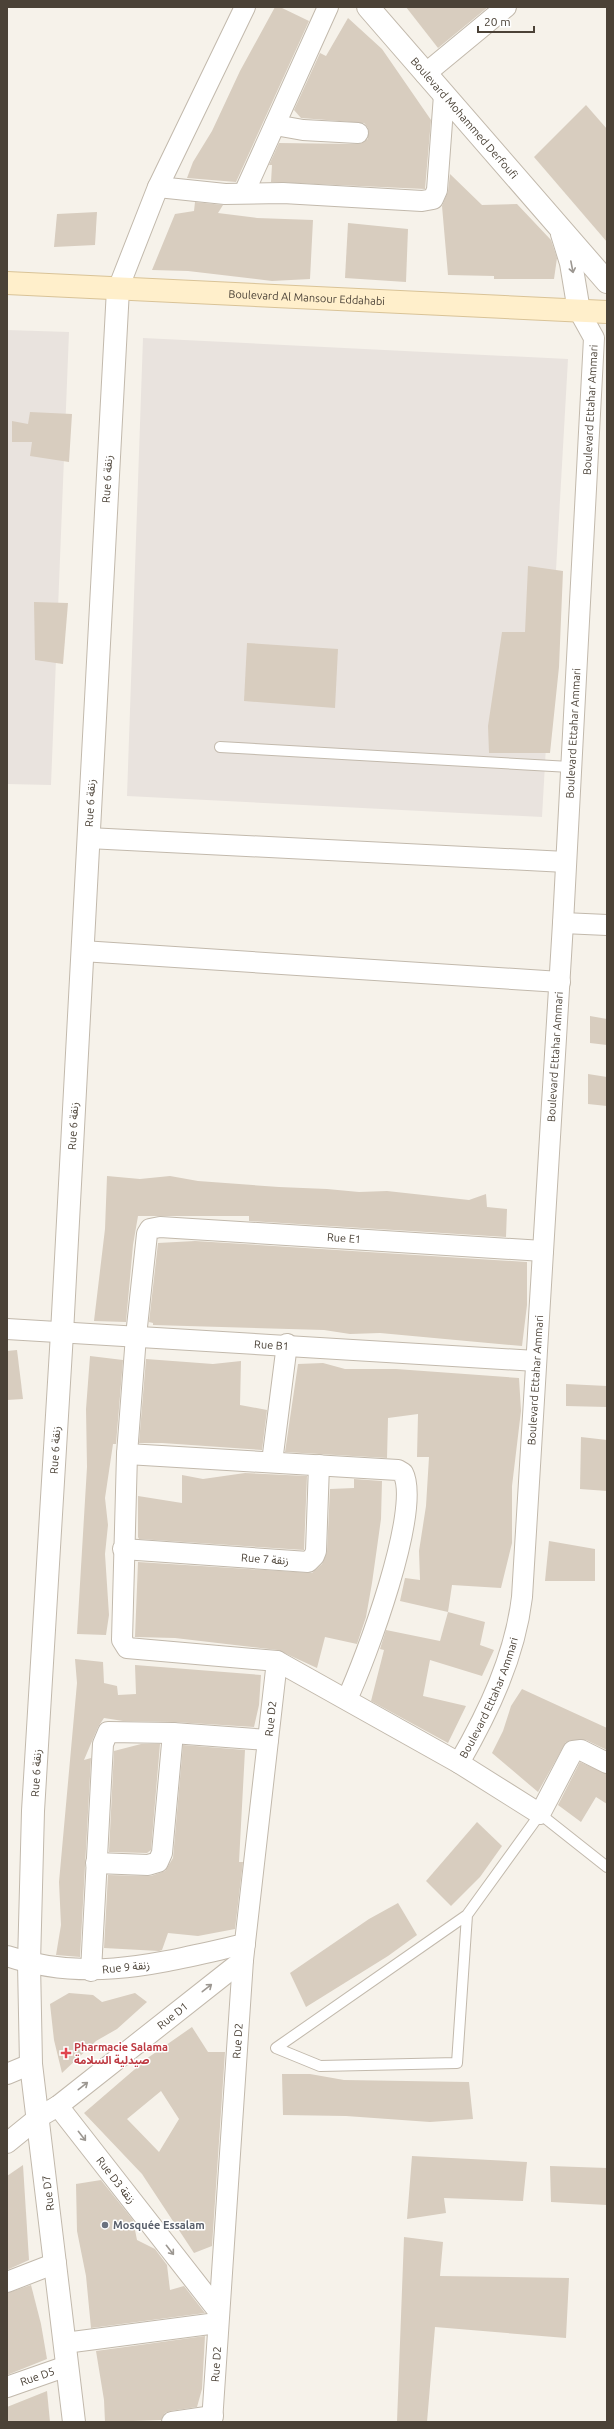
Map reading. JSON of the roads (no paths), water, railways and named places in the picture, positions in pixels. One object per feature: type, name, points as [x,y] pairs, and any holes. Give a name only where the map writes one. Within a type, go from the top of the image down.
[{"type":"main road","name":"Boulevard Al Mansour Eddahabi","points":[[7,283],[607,312]]},
{"type":"street","points":[[118,289],[158,187],[246,7]]},
{"type":"street","points":[[244,193],[328,7]]},
{"type":"street","name":"Boulevard Mohammed Derfoufi","points":[[368,7],[607,282]]},
{"type":"street","points":[[425,74],[506,7]]},
{"type":"street","points":[[158,187],[244,193],[283,193],[422,201],[433,199],[437,190],[444,95]]},
{"type":"street","points":[[275,125],[303,130],[358,133]]},
{"type":"street","name":"Boulevard Mohammed Derfoufi","points":[[561,229],[571,263],[578,311]]},
{"type":"street","name":"Rue 6 زنقة","points":[[29,1963],[34,1811],[62,1333],[118,289]]},
{"type":"street","name":"Boulevard Ettahar Ammari","points":[[459,1762],[473,1738],[504,1670],[520,1615],[560,982],[570,767],[601,332],[578,311]]},
{"type":"street","points":[[88,838],[566,862]]},
{"type":"street","points":[[563,923],[607,925]]},
{"type":"street","points":[[82,951],[560,982]]},
{"type":"street","name":"Rue E1","points":[[136,1336],[147,1234],[150,1229],[160,1226],[543,1251]]},
{"type":"street","name":"Rue B1","points":[[7,1329],[287,1344],[536,1361]]},
{"type":"street","points":[[136,1336],[127,1454],[123,1549],[122,1636],[123,1644],[127,1648],[277,1661],[459,1762],[540,1814],[573,1751],[581,1750],[607,1763]]},
{"type":"street","points":[[272,1462],[287,1344]]},
{"type":"street","points":[[127,1454],[398,1470],[403,1473],[406,1482],[405,1514],[392,1574],[378,1621],[347,1699]]},
{"type":"street","name":"Rue 7 زنقة","points":[[123,1549],[308,1562],[314,1556],[316,1551],[320,1465]]},
{"type":"street","name":"Rue D2","points":[[212,2419],[244,1952],[277,1661]]},
{"type":"street","points":[[91,1971],[103,1744],[106,1735],[112,1731],[173,1733],[268,1740]]},
{"type":"street","points":[[96,1863],[148,1865],[158,1862],[162,1853],[173,1733]]},
{"type":"street","name":"Rue 9 زنقة","points":[[7,1956],[29,1963],[91,1971],[150,1965],[244,1952]]},
{"type":"street","name":"Rue D1","points":[[7,2143],[39,2117],[58,2106],[244,1952]]},
{"type":"street","name":"Rue D7","points":[[29,1963],[31,2064],[39,2117],[74,2422]]},
{"type":"street","points":[[7,2074],[31,2064]]},
{"type":"street","name":"Rue D3 زنقة","points":[[58,2106],[218,2318]]},
{"type":"street","points":[[7,2282],[56,2263]]},
{"type":"street","points":[[65,2343],[218,2318]]},
{"type":"street","name":"Rue D5","points":[[7,2387],[67,2366]]},
{"type":"street","points":[[172,2422],[212,2419]]},
{"type":"lane","points":[[220,747],[570,767]]},
{"type":"lane","points":[[467,1916],[457,2063],[320,2066],[276,2048],[467,1916],[540,1814],[607,1867]]},
{"type":"place","name":"Pharmacie Salama صيدلية السلامة","points":[[66,2053]]},
{"type":"place","name":"Mosquée Essalam","points":[[105,2225]]}]
